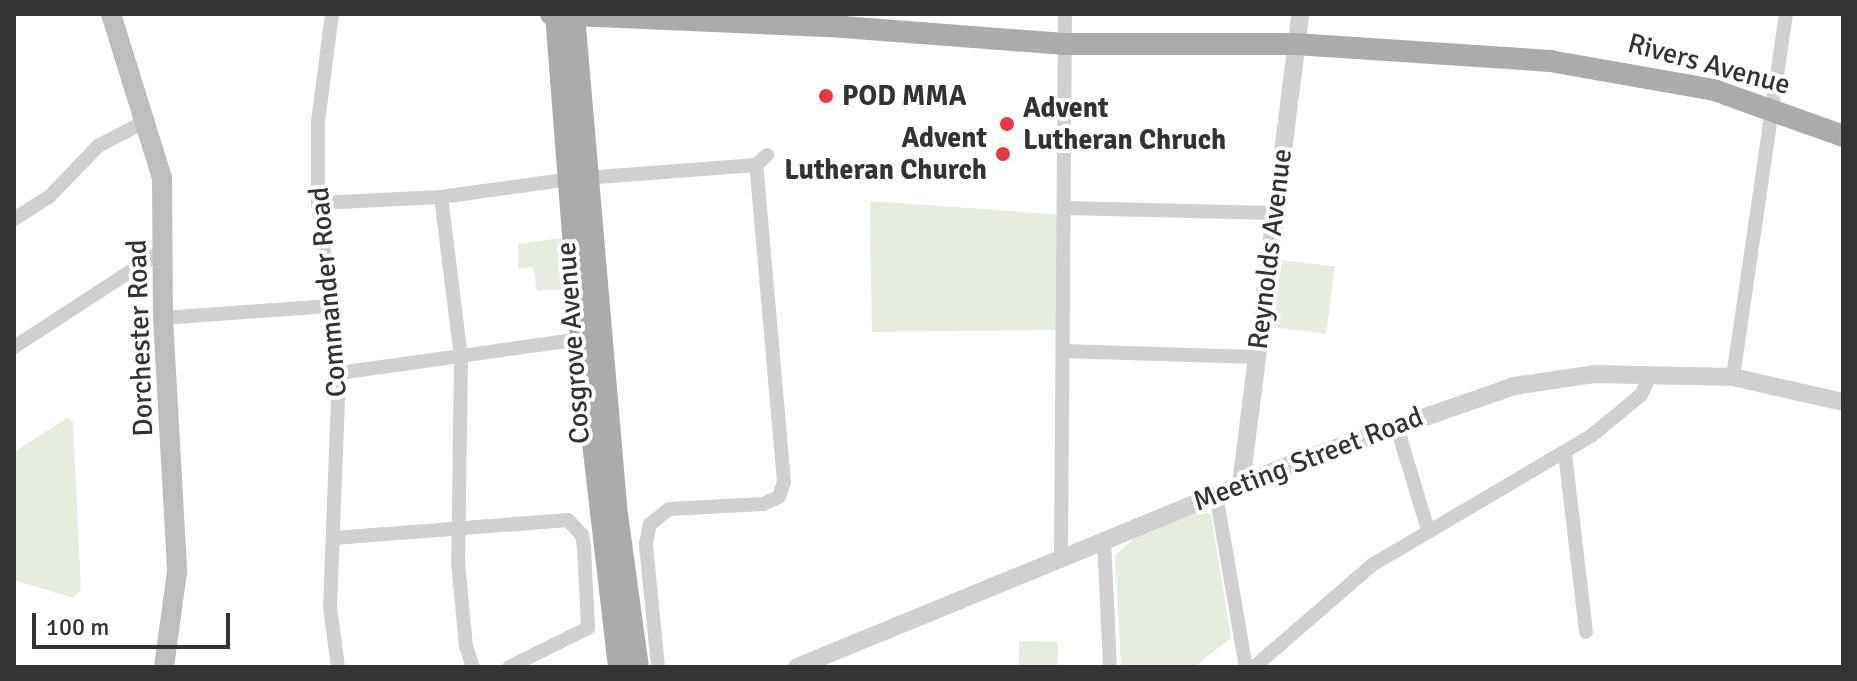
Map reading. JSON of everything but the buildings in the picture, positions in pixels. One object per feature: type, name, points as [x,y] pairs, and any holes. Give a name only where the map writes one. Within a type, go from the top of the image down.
[{"type":"main road","name":"Dorchester Road","points":[[111,14],[162,178],[165,249],[163,318],[177,572],[164,667]]},
{"type":"main road","name":"Rivers Avenue","points":[[562,14],[843,20],[1064,44],[1295,44],[1609,68],[1714,90],[1843,136]]},
{"type":"main road","name":"Cosgrove Avenue","points":[[562,14],[616,507],[626,637],[619,667]]},
{"type":"main road","name":"Cosgrove Avenue","points":[[581,179],[581,339],[626,637],[638,667]]},
{"type":"street","name":"Commander Road","points":[[332,14],[318,122],[318,203],[339,373],[330,607],[338,667]]},
{"type":"street","points":[[1061,557],[1066,208],[1065,14]]},
{"type":"street","name":"Reynolds Avenue","points":[[1241,484],[1300,14]]},
{"type":"street","points":[[1733,377],[1786,14]]},
{"type":"street","points":[[14,219],[50,196],[98,146],[146,121]]},
{"type":"street","points":[[318,203],[441,197],[762,160],[784,482],[779,497],[763,504],[669,509],[650,524],[646,544],[658,667]]},
{"type":"street","points":[[441,197],[461,358],[461,601],[473,667]]},
{"type":"street","points":[[1066,208],[1275,213]]},
{"type":"street","points":[[14,347],[165,249]]},
{"type":"street","points":[[163,318],[330,306]]},
{"type":"street","points":[[339,373],[581,339]]},
{"type":"street","points":[[1063,351],[1256,357]]},
{"type":"street","name":"Meeting Street Road","points":[[797,667],[1241,484],[1396,424],[1514,386],[1594,374],[1733,377],[1843,402]]},
{"type":"street","points":[[1254,667],[1372,565],[1565,453],[1633,402],[1651,374]]},
{"type":"street","points":[[1396,424],[1428,530]]},
{"type":"street","points":[[1565,453],[1586,632]]},
{"type":"street","points":[[1216,494],[1244,666]]},
{"type":"street","points":[[334,538],[568,520],[582,535],[590,621],[583,635],[509,667]]},
{"type":"street","points":[[1104,540],[1110,667]]},
{"type":"shaded area","points":[[870,201],[1066,215],[1063,330],[872,332]]},
{"type":"shaded area","points":[[561,238],[567,289],[537,291],[533,267],[518,269],[518,244]]},
{"type":"shaded area","points":[[1281,260],[1335,267],[1326,334],[1273,327]]},
{"type":"shaded area","points":[[67,418],[73,422],[81,590],[73,598],[14,580],[14,452]]},
{"type":"shaded area","points":[[1197,511],[1211,514],[1231,638],[1194,667],[1121,667],[1115,556],[1136,536]]},
{"type":"shaded area","points":[[1019,641],[1058,642],[1058,667],[1019,667]]},
{"type":"place","name":"POD MMA","points":[[826,96]]},
{"type":"place","name":"Advent Lutheran Chruch","points":[[1007,124]]},
{"type":"place","name":"Advent Lutheran Church","points":[[1003,154]]}]
